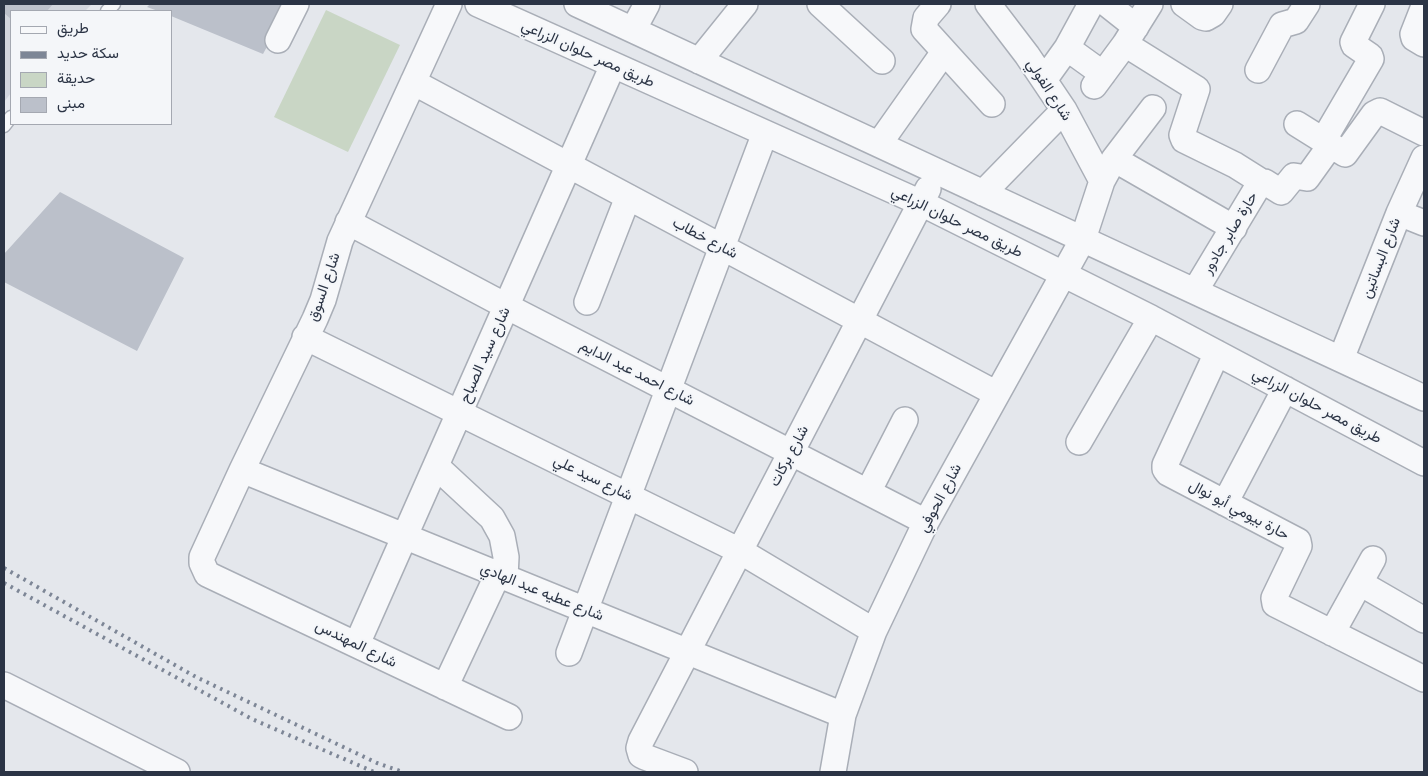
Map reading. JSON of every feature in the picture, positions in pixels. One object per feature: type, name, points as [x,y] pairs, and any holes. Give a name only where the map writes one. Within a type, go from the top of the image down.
[{"type":"street","points":[[278,40],[296,4]]},
{"type":"street","name":"شارع السوق","points":[[204,569],[202,557],[323,300],[340,240],[449,4]]},
{"type":"street","name":"طريق مصر حلوان الزراعي","points":[[478,4],[511,10],[613,65],[921,204],[1151,318],[1424,463]]},
{"type":"street","points":[[577,4],[1424,398]]},
{"type":"street","points":[[633,30],[647,4]]},
{"type":"street","points":[[699,60],[745,4]]},
{"type":"street","points":[[820,4],[882,61]]},
{"type":"street","points":[[938,4],[926,18],[924,29],[992,104]]},
{"type":"street","name":"شارع الفولي","points":[[988,4],[1064,110],[1102,181]]},
{"type":"street","points":[[1044,80],[1067,48],[1091,4]]},
{"type":"street","points":[[1108,4],[1131,35],[1197,89],[1182,135],[1184,140],[1235,165],[1262,182]]},
{"type":"street","points":[[1067,48],[1098,80],[1131,35],[1150,4]]},
{"type":"street","points":[[1184,4],[1206,18],[1213,14],[1220,4]]},
{"type":"street","points":[[1258,70],[1282,25],[1296,21],[1307,4]]},
{"type":"street","points":[[1327,144],[1371,59],[1353,42],[1372,4]]},
{"type":"street","points":[[1424,6],[1413,34],[1414,38],[1424,44]]},
{"type":"street","points":[[879,144],[944,52]]},
{"type":"street","name":"شارع سيد الصباح","points":[[357,644],[613,65]]},
{"type":"street","name":"شارع خطاب","points":[[413,82],[997,394]]},
{"type":"street","name":"شارع الحوفي","points":[[833,772],[843,715],[874,631],[926,522],[1083,239],[1102,181],[1114,160],[1153,108]]},
{"type":"street","points":[[984,193],[1064,110]]},
{"type":"street","points":[[1297,124],[1342,154],[1346,154],[1374,114],[1380,111],[1424,133]]},
{"type":"street","points":[[569,653],[765,133]]},
{"type":"street","name":"حارة صابر جادور","points":[[1195,291],[1258,185],[1262,182],[1281,192],[1294,176],[1307,178],[1327,144]]},
{"type":"street","name":"شارع البساتين","points":[[1341,359],[1399,212],[1424,158]]},
{"type":"street","points":[[1114,160],[1234,228]]},
{"type":"street","name":"شارع بركات","points":[[686,772],[641,755],[639,748],[641,741],[937,171]]},
{"type":"street","points":[[587,302],[628,197]]},
{"type":"street","points":[[1399,212],[1424,223]]},
{"type":"street","name":"شارع احمد عبد الدايم","points":[[348,222],[506,306],[926,522]]},
{"type":"street","points":[[1079,442],[1151,318]]},
{"type":"street","name":"شارع سيد علي","points":[[305,337],[740,550],[874,631]]},
{"type":"street","name":"حارة بيومي أبو نوال","points":[[1216,353],[1164,467],[1166,471],[1298,541],[1299,546],[1274,598],[1274,602],[1424,679]]},
{"type":"street","points":[[1225,503],[1285,389]]},
{"type":"street","points":[[868,492],[905,420]]},
{"type":"street","points":[[437,466],[492,518],[502,536],[506,556],[501,576],[445,687]]},
{"type":"street","name":"شارع عطيه عبد الهادي","points":[[242,470],[843,715]]},
{"type":"street","points":[[1332,633],[1373,559]]},
{"type":"street","name":"شارع المهندس","points":[[204,569],[207,574],[509,717]]},
{"type":"street","points":[[1360,583],[1424,620]]},
{"type":"street","points":[[4,685],[177,772]]},
{"type":"shaded area","points":[[4,4],[92,4],[86,10],[10,10],[10,94],[4,102]]},
{"type":"green space","points":[[326,10],[400,45],[348,152],[274,117]]},
{"type":"building","points":[[4,4],[53,4],[48,10],[10,10],[10,18],[4,13]]},
{"type":"building","points":[[150,4],[290,4],[263,54],[172,16],[172,10],[155,10],[147,7]]},
{"type":"building","points":[[60,192],[184,258],[137,351],[4,282],[4,254]]},
{"type":"railway","points":[[4,568],[196,677],[377,763],[403,772]]},
{"type":"railway","points":[[4,583],[252,719],[374,772]]}]
